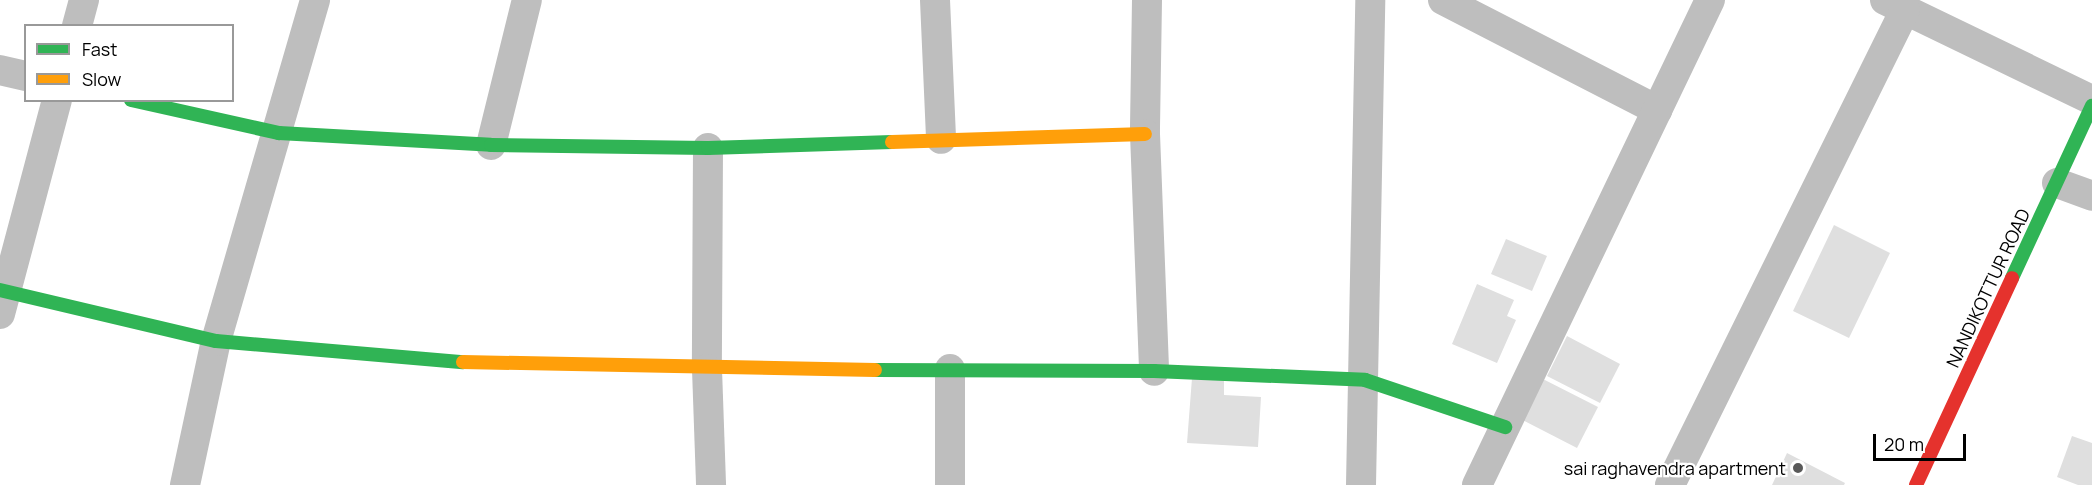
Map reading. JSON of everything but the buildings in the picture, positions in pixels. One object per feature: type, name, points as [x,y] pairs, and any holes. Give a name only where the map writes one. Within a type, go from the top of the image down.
[{"type":"street","points":[[78,24],[84,0]]},
{"type":"street","points":[[186,485],[216,341],[279,133],[315,0]]},
{"type":"street","points":[[491,146],[527,0]]},
{"type":"street","points":[[934,0],[941,139]]},
{"type":"street","points":[[1147,0],[1145,134],[1154,371]]},
{"type":"street","points":[[1361,485],[1365,380],[1370,0]]},
{"type":"street","points":[[1443,0],[1658,110]]},
{"type":"street","points":[[1478,485],[1710,0]]},
{"type":"street","points":[[1670,485],[1895,5],[2092,100]]},
{"type":"street","points":[[0,70],[24,76]]},
{"type":"street","points":[[56,102],[2,298],[216,341],[439,361],[707,369],[1154,371],[1365,380],[1505,427]]},
{"type":"street","points":[[140,102],[279,133],[491,146],[708,148],[1145,134]]},
{"type":"street","name":"NANDIKOTTUR ROAD","points":[[1916,485],[2092,106]]},
{"type":"street","points":[[708,148],[707,369],[711,485]]},
{"type":"street","points":[[2057,183],[2092,196]]},
{"type":"street","points":[[950,369],[950,485]]},
{"type":"traffic: fast","points":[[140,102],[279,133],[491,145],[708,148],[892,142]]},
{"type":"traffic: fast","points":[[2012,278],[2092,106]]},
{"type":"traffic: fast","points":[[0,290],[216,341],[463,362]]},
{"type":"traffic: fast","points":[[875,370],[1154,371],[1365,380],[1505,427]]},
{"type":"traffic: slow","points":[[892,142],[1145,134]]},
{"type":"traffic: slow","points":[[463,362],[875,370]]},
{"type":"traffic: jam","points":[[1916,485],[2012,278]]},
{"type":"place","name":"sai raghavendra apartment","points":[[1798,468]]}]
